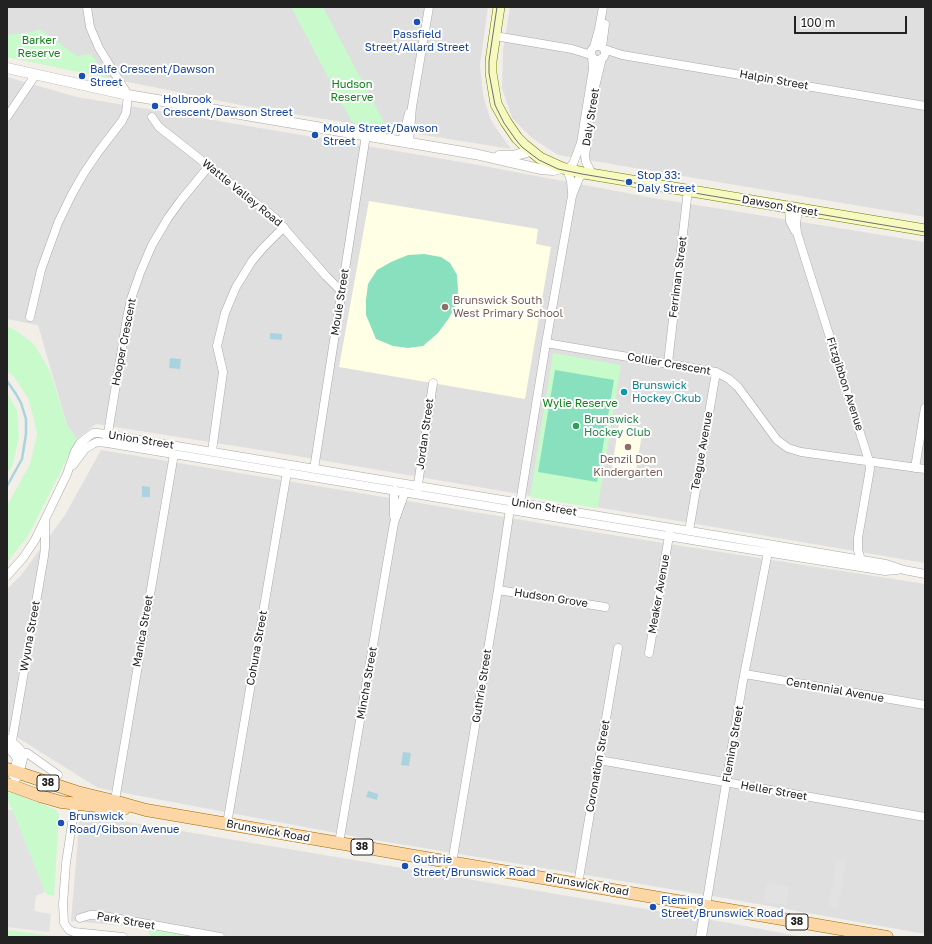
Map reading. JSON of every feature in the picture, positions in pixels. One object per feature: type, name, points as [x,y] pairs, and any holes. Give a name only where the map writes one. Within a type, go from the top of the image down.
[{"type":"main road","points":[[499,7],[491,73],[496,104],[514,134],[530,151],[540,158],[565,169],[588,173]]},
{"type":"main road","name":"Dawson Street","points":[[588,173],[925,230]]},
{"type":"main road","name":"Brunswick Road","points":[[13,772],[76,798]]},
{"type":"main road","name":"Brunswick Road","points":[[13,787],[47,798],[76,798],[887,937]]},
{"type":"street","points":[[30,317],[41,270],[58,223],[84,172],[126,113],[128,95],[99,48],[90,27],[87,7]]},
{"type":"street","points":[[406,142],[429,7]]},
{"type":"street","name":"Daly Street","points":[[588,173],[585,156],[596,84],[599,29],[603,7]]},
{"type":"street","name":"Daly Street","points":[[565,169],[573,164],[581,143],[593,69],[608,7]]},
{"type":"street","name":"Halpin Street","points":[[495,36],[572,49],[622,55],[925,106]]},
{"type":"street","points":[[7,68],[128,95],[475,154],[540,169],[565,169],[571,181],[572,196]]},
{"type":"street","points":[[7,117],[36,74]]},
{"type":"street","name":"Wattle Valley Road","points":[[152,117],[159,127],[284,226],[326,276],[342,292]]},
{"type":"street","name":"Moule Street","points":[[314,469],[366,136]]},
{"type":"street","points":[[475,154],[513,156],[530,151]]},
{"type":"street","name":"Hooper Crescent","points":[[107,439],[127,318],[140,273],[152,245],[168,218],[209,166]]},
{"type":"street","points":[[520,503],[572,196],[579,178],[588,173]]},
{"type":"street","name":"Ferriman Street","points":[[668,364],[688,190]]},
{"type":"street","name":"Fitzgibbon Avenue","points":[[794,208],[796,233],[869,461],[870,469],[858,538],[852,558]]},
{"type":"street","points":[[212,451],[223,376],[222,364],[217,346],[225,313],[236,287],[246,270],[263,248],[284,226]]},
{"type":"street","name":"Collier Crescent","points":[[546,343],[716,372],[729,379],[738,387],[778,440],[788,448],[801,452],[925,469]]},
{"type":"street","name":"Teague Avenue","points":[[689,531],[716,372]]},
{"type":"street","name":"Jordan Street","points":[[417,490],[433,383]]},
{"type":"street","points":[[915,468],[925,408]]},
{"type":"street","name":"Union Street","points":[[7,576],[30,548],[67,474],[75,451],[80,443],[93,433],[107,439],[174,454],[314,469],[510,509],[670,531],[689,531],[886,564],[904,570],[925,574]]},
{"type":"street","name":"Union Street","points":[[107,439],[212,451],[238,460],[287,472],[405,492],[417,490],[520,503],[670,531],[768,552],[885,570],[904,570]]},
{"type":"street","name":"Manica Street","points":[[114,805],[174,454]]},
{"type":"street","name":"Cohuna Street","points":[[227,824],[287,472]]},
{"type":"street","name":"Mincha Street","points":[[339,843],[394,523],[394,490]]},
{"type":"street","name":"Mincha Street","points":[[394,523],[405,492]]},
{"type":"street","name":"Guthrie Street","points":[[452,863],[498,590],[510,509]]},
{"type":"street","name":"Wyuna Street","points":[[9,750],[9,739],[44,556],[45,520]]},
{"type":"street","name":"Meaker Avenue","points":[[649,653],[670,531]]},
{"type":"street","name":"Fitzgibbon Avenue","points":[[858,538],[861,560]]},
{"type":"street","name":"Fleming Street","points":[[701,937],[726,782],[768,552]]},
{"type":"street","name":"Hudson Grove","points":[[498,590],[605,607]]},
{"type":"street","name":"Coronation Street","points":[[578,884],[618,648]]},
{"type":"street","name":"Centennial Avenue","points":[[745,674],[925,705]]},
{"type":"street","points":[[9,739],[21,752],[27,752],[58,775]]},
{"type":"street","points":[[9,750],[17,759],[13,772]]},
{"type":"street","name":"Brunswick Road","points":[[13,787],[13,772],[23,759],[21,752]]},
{"type":"street","name":"Heller Street","points":[[599,760],[925,816]]},
{"type":"street","points":[[76,798],[66,863],[64,923],[69,930],[123,937]]},
{"type":"street","name":"Park Street","points":[[80,918],[90,915],[98,915],[220,937]]},
{"type":"shaded area","points":[[7,7],[488,7],[480,65],[483,95],[490,118],[511,149],[250,107],[7,57]]},
{"type":"shaded area","points":[[510,7],[925,7],[925,217],[558,155],[532,138],[512,118],[502,88],[503,50]]},
{"type":"shaded area","points":[[7,77],[77,97],[473,164],[653,198],[925,242],[925,563],[273,452],[96,424],[77,439],[67,425],[38,325],[7,319]]},
{"type":"shaded area","name":"Brunswick South West Primary School","points":[[369,201],[538,229],[536,244],[551,247],[525,399],[339,367]]},
{"type":"shaded area","name":"Denzil Don Kindergarten","points":[[619,424],[643,428],[636,470],[612,467]]},
{"type":"shaded area","points":[[101,450],[606,534],[925,584],[925,934],[724,898],[363,838],[98,788],[7,731],[7,589],[22,574],[65,515]]},
{"type":"shaded area","points":[[7,809],[13,811],[45,892],[36,896],[34,911],[51,914],[49,932],[7,927]]},
{"type":"shaded area","points":[[80,814],[729,923],[803,937],[151,937],[147,928],[71,921]]},
{"type":"shaded area","points":[[837,859],[846,861],[838,908],[836,908],[829,907]]},
{"type":"shaded area","points":[[767,883],[789,886],[786,905],[764,901]]},
{"type":"green space","name":"Hudson Reserve","points":[[291,7],[323,7],[387,128],[352,122]]},
{"type":"green space","name":"Barker Reserve","points":[[40,29],[77,56],[91,54],[107,78],[7,57],[7,35],[32,32]]},
{"type":"green space","points":[[424,254],[441,257],[450,263],[457,275],[457,303],[449,318],[438,333],[423,346],[408,348],[393,346],[376,339],[366,315],[368,284],[377,270],[391,262],[408,255]]},
{"type":"green space","points":[[7,327],[14,329],[34,344],[50,371],[67,425],[77,439],[28,536],[7,562],[7,506],[30,464],[37,435],[28,398],[15,378],[7,371]]},
{"type":"green space","name":"Brunswick Hockey Club","points":[[553,353],[621,365],[598,506],[596,508],[530,497]]},
{"type":"green space","name":"Brunswick Hockey Club","points":[[555,370],[614,380],[597,482],[538,472]]},
{"type":"green space","points":[[7,393],[17,410],[19,437],[12,467],[7,473]]},
{"type":"green space","points":[[7,791],[55,809],[59,814],[54,896],[48,895],[45,892],[7,798]]},
{"type":"green space","points":[[147,928],[200,937],[151,937]]},
{"type":"green space","points":[[7,930],[63,937],[7,937]]},
{"type":"water","points":[[270,333],[282,334],[282,340],[270,339]]},
{"type":"water","points":[[170,358],[181,359],[180,369],[169,368]]},
{"type":"water","points":[[142,486],[150,487],[150,497],[142,497]]},
{"type":"water","points":[[403,752],[411,753],[409,766],[401,765]]},
{"type":"water","points":[[368,791],[378,794],[377,800],[366,797]]},
{"type":"waterway","points":[[7,381],[21,403],[26,419],[26,434],[22,459],[7,486]]},
{"type":"tram line","points":[[497,7],[489,61],[489,73],[495,105],[504,123],[516,140],[522,147],[539,160],[558,169],[582,174],[925,232]]},
{"type":"place","name":"Passfield Street/Allard Street","points":[[417,22]]},
{"type":"place","name":"Balfe Crescent/Dawson Street","points":[[82,76]]},
{"type":"place","name":"Holbrook Crescent/Dawson Street","points":[[155,106]]},
{"type":"place","name":"Moule Street/Dawson Street","points":[[315,135]]},
{"type":"place","name":"Stop 33: Daly Street","points":[[629,182]]},
{"type":"place","name":"Brunswick South West Primary School","points":[[445,307]]},
{"type":"place","name":"Brunswick Hockey Ckub","points":[[624,392]]},
{"type":"place","name":"Brunswick Hockey Club","points":[[576,426]]},
{"type":"place","name":"Denzil Don Kindergarten","points":[[628,447]]},
{"type":"place","name":"Brunswick Road/Gibson Avenue","points":[[61,823]]},
{"type":"place","name":"Guthrie Street/Brunswick Road","points":[[405,866]]},
{"type":"place","name":"Fleming Street/Brunswick Road","points":[[653,907]]},
{"type":"park label","name":"Wylie Reserve","points":[[580,404]]}]
